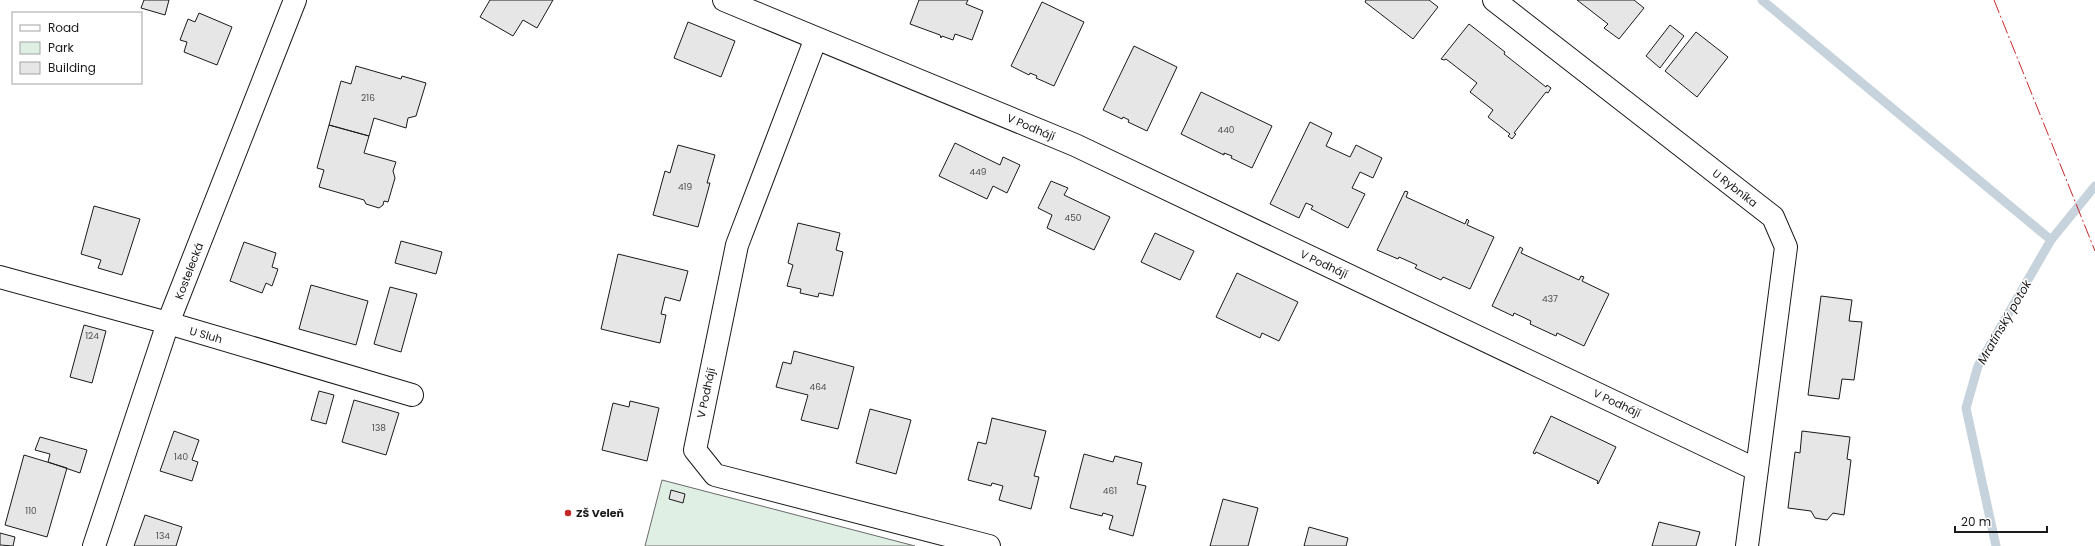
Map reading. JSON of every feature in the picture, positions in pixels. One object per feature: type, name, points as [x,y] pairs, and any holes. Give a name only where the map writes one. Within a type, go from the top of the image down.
[{"type":"street","name":"Kostelecká","points":[[94,546],[168,323],[295,0]]},
{"type":"street","name":"V Podhájí","points":[[724,0],[1075,146],[1757,470]]},
{"type":"street","name":"U Rybníka","points":[[1494,0],[1773,217],[1786,247],[1757,470]]},
{"type":"street","name":"V Podhájí","points":[[816,38],[737,245],[695,450],[715,475],[989,546]]},
{"type":"street","name":"U Sluh","points":[[0,277],[168,323],[412,395]]},
{"type":"street","points":[[1747,546],[1757,470]]},
{"type":"green space","points":[[662,480],[915,546],[645,546]]},
{"type":"building","points":[[144,0],[169,0],[165,15],[141,8]]},
{"type":"building","points":[[490,0],[553,0],[537,28],[523,20],[513,36],[480,17]]},
{"type":"building","points":[[919,0],[968,0],[966,4],[983,11],[972,40],[955,34],[953,40],[942,36],[941,38],[940,35],[910,24]]},
{"type":"building","points":[[1366,0],[1429,0],[1438,7],[1413,39],[1365,2]]},
{"type":"building","points":[[1577,0],[1634,0],[1644,8],[1619,39],[1604,28],[1608,24]]},
{"type":"building","points":[[1042,2],[1084,22],[1054,86],[1036,78],[1037,76],[1030,73],[1029,75],[1011,66]]},
{"type":"building","points":[[199,13],[232,27],[217,65],[184,52],[187,42],[180,40],[188,19],[195,22]]},
{"type":"building","points":[[688,22],[735,41],[721,77],[674,58]]},
{"type":"building","points":[[1469,24],[1546,87],[1547,85],[1551,88],[1548,93],[1546,92],[1514,133],[1516,134],[1512,139],[1508,136],[1510,134],[1488,117],[1493,110],[1470,92],[1477,83],[1446,59],[1441,59]]},
{"type":"building","points":[[1670,25],[1684,36],[1660,68],[1646,56]]},
{"type":"building","points":[[1696,32],[1728,57],[1697,97],[1665,71]]},
{"type":"building","points":[[1134,46],[1177,67],[1147,131],[1128,122],[1129,120],[1123,117],[1122,119],[1103,110]]},
{"type":"building","points":[[356,66],[401,79],[402,76],[426,83],[416,116],[408,118],[406,128],[374,118],[369,136],[329,125],[341,81],[351,84]]},
{"type":"building","points":[[1201,92],[1272,126],[1252,168],[1231,158],[1232,156],[1224,153],[1224,155],[1181,134]]},
{"type":"building","points":[[1310,122],[1332,133],[1326,146],[1350,157],[1356,145],[1382,158],[1373,178],[1360,172],[1352,188],[1365,194],[1348,228],[1311,209],[1313,206],[1306,203],[1299,218],[1270,204]]},
{"type":"building","points":[[329,125],[369,136],[364,153],[396,162],[393,171],[395,178],[388,202],[384,201],[383,205],[379,208],[366,204],[364,200],[319,187],[324,170],[317,168]]},
{"type":"building","points":[[955,143],[1000,165],[1003,157],[1020,165],[1007,193],[993,186],[987,199],[939,176]]},
{"type":"building","points":[[678,145],[715,155],[707,183],[710,183],[698,227],[653,215],[665,171],[670,173]]},
{"type":"building","points":[[1051,181],[1068,188],[1064,195],[1110,217],[1094,250],[1047,228],[1052,215],[1038,208]]},
{"type":"building","points":[[1405,191],[1408,192],[1406,197],[1465,224],[1467,219],[1469,221],[1467,225],[1494,237],[1470,289],[1443,277],[1441,280],[1415,268],[1417,265],[1377,250]]},
{"type":"building","points":[[94,206],[140,219],[122,275],[98,268],[101,260],[81,254]]},
{"type":"building","points":[[798,223],[840,233],[836,250],[843,252],[833,296],[819,293],[818,297],[800,293],[801,289],[787,286],[793,265],[788,263]]},
{"type":"building","points":[[1155,233],[1194,251],[1180,280],[1141,262]]},
{"type":"building","points":[[401,241],[442,252],[436,274],[395,263]]},
{"type":"building","points":[[244,242],[276,253],[272,267],[278,269],[272,286],[266,283],[262,293],[230,281]]},
{"type":"building","points":[[1520,247],[1523,249],[1521,253],[1579,280],[1581,276],[1584,277],[1582,281],[1609,294],[1584,346],[1557,333],[1556,336],[1530,324],[1531,321],[1514,313],[1513,316],[1492,306]]},
{"type":"building","points":[[618,254],[688,271],[680,301],[665,297],[661,314],[666,315],[660,343],[601,329]]},
{"type":"building","points":[[1237,273],[1298,302],[1279,341],[1262,333],[1260,338],[1216,317]]},
{"type":"building","points":[[311,285],[368,301],[356,345],[299,329]]},
{"type":"building","points":[[390,287],[417,294],[401,352],[374,344]]},
{"type":"building","points":[[1821,296],[1852,300],[1849,321],[1862,322],[1854,380],[1842,379],[1839,399],[1808,395]]},
{"type":"building","points":[[84,325],[106,331],[92,383],[70,377]]},
{"type":"building","points":[[794,351],[854,367],[838,429],[801,420],[808,395],[776,387],[783,362],[791,364]]},
{"type":"building","points":[[319,391],[334,395],[326,424],[311,420]]},
{"type":"building","points":[[354,400],[399,413],[386,455],[342,442]]},
{"type":"building","points":[[630,401],[659,408],[647,461],[602,450],[613,403],[629,407]]},
{"type":"building","points":[[870,409],[911,420],[896,474],[856,463]]},
{"type":"building","points":[[1551,416],[1616,447],[1598,484],[1598,481],[1536,452],[1535,454],[1533,453]]},
{"type":"building","points":[[992,418],[1046,431],[1034,476],[1039,477],[1031,509],[999,500],[1003,486],[992,483],[991,486],[968,480],[978,442],[986,444]]},
{"type":"building","points":[[174,431],[199,440],[192,460],[198,462],[192,481],[160,471]]},
{"type":"building","points":[[1802,431],[1850,437],[1847,459],[1851,460],[1844,515],[1833,513],[1827,520],[1815,518],[1811,511],[1788,508],[1795,452],[1800,453]]},
{"type":"building","points":[[40,437],[87,450],[80,473],[48,462],[50,454],[35,450]]},
{"type":"building","points":[[1084,454],[1113,462],[1115,456],[1142,463],[1137,484],[1146,486],[1133,536],[1109,529],[1113,516],[1103,513],[1102,516],[1070,508]]},
{"type":"building","points":[[24,455],[67,468],[47,537],[5,525]]},
{"type":"building","points":[[671,490],[685,494],[683,503],[669,499]]},
{"type":"building","points":[[1223,499],[1258,508],[1248,546],[1210,546]]},
{"type":"building","points":[[145,515],[182,527],[176,546],[134,546]]},
{"type":"building","points":[[1659,522],[1700,532],[1696,546],[1652,546]]},
{"type":"building","points":[[1309,527],[1348,538],[1346,546],[1304,546]]},
{"type":"building","points":[[0,533],[15,537],[13,546],[0,545]]},
{"type":"waterway","points":[[1762,0],[2051,240]]},
{"type":"waterway","name":"Mratínský potok","points":[[1996,546],[1966,408],[1978,366],[2051,240],[2095,186]]},
{"type":"power","points":[[1994,0],[2095,251]]},
{"type":"place","name":"ZŠ Veleň","points":[[568,513]]}]
